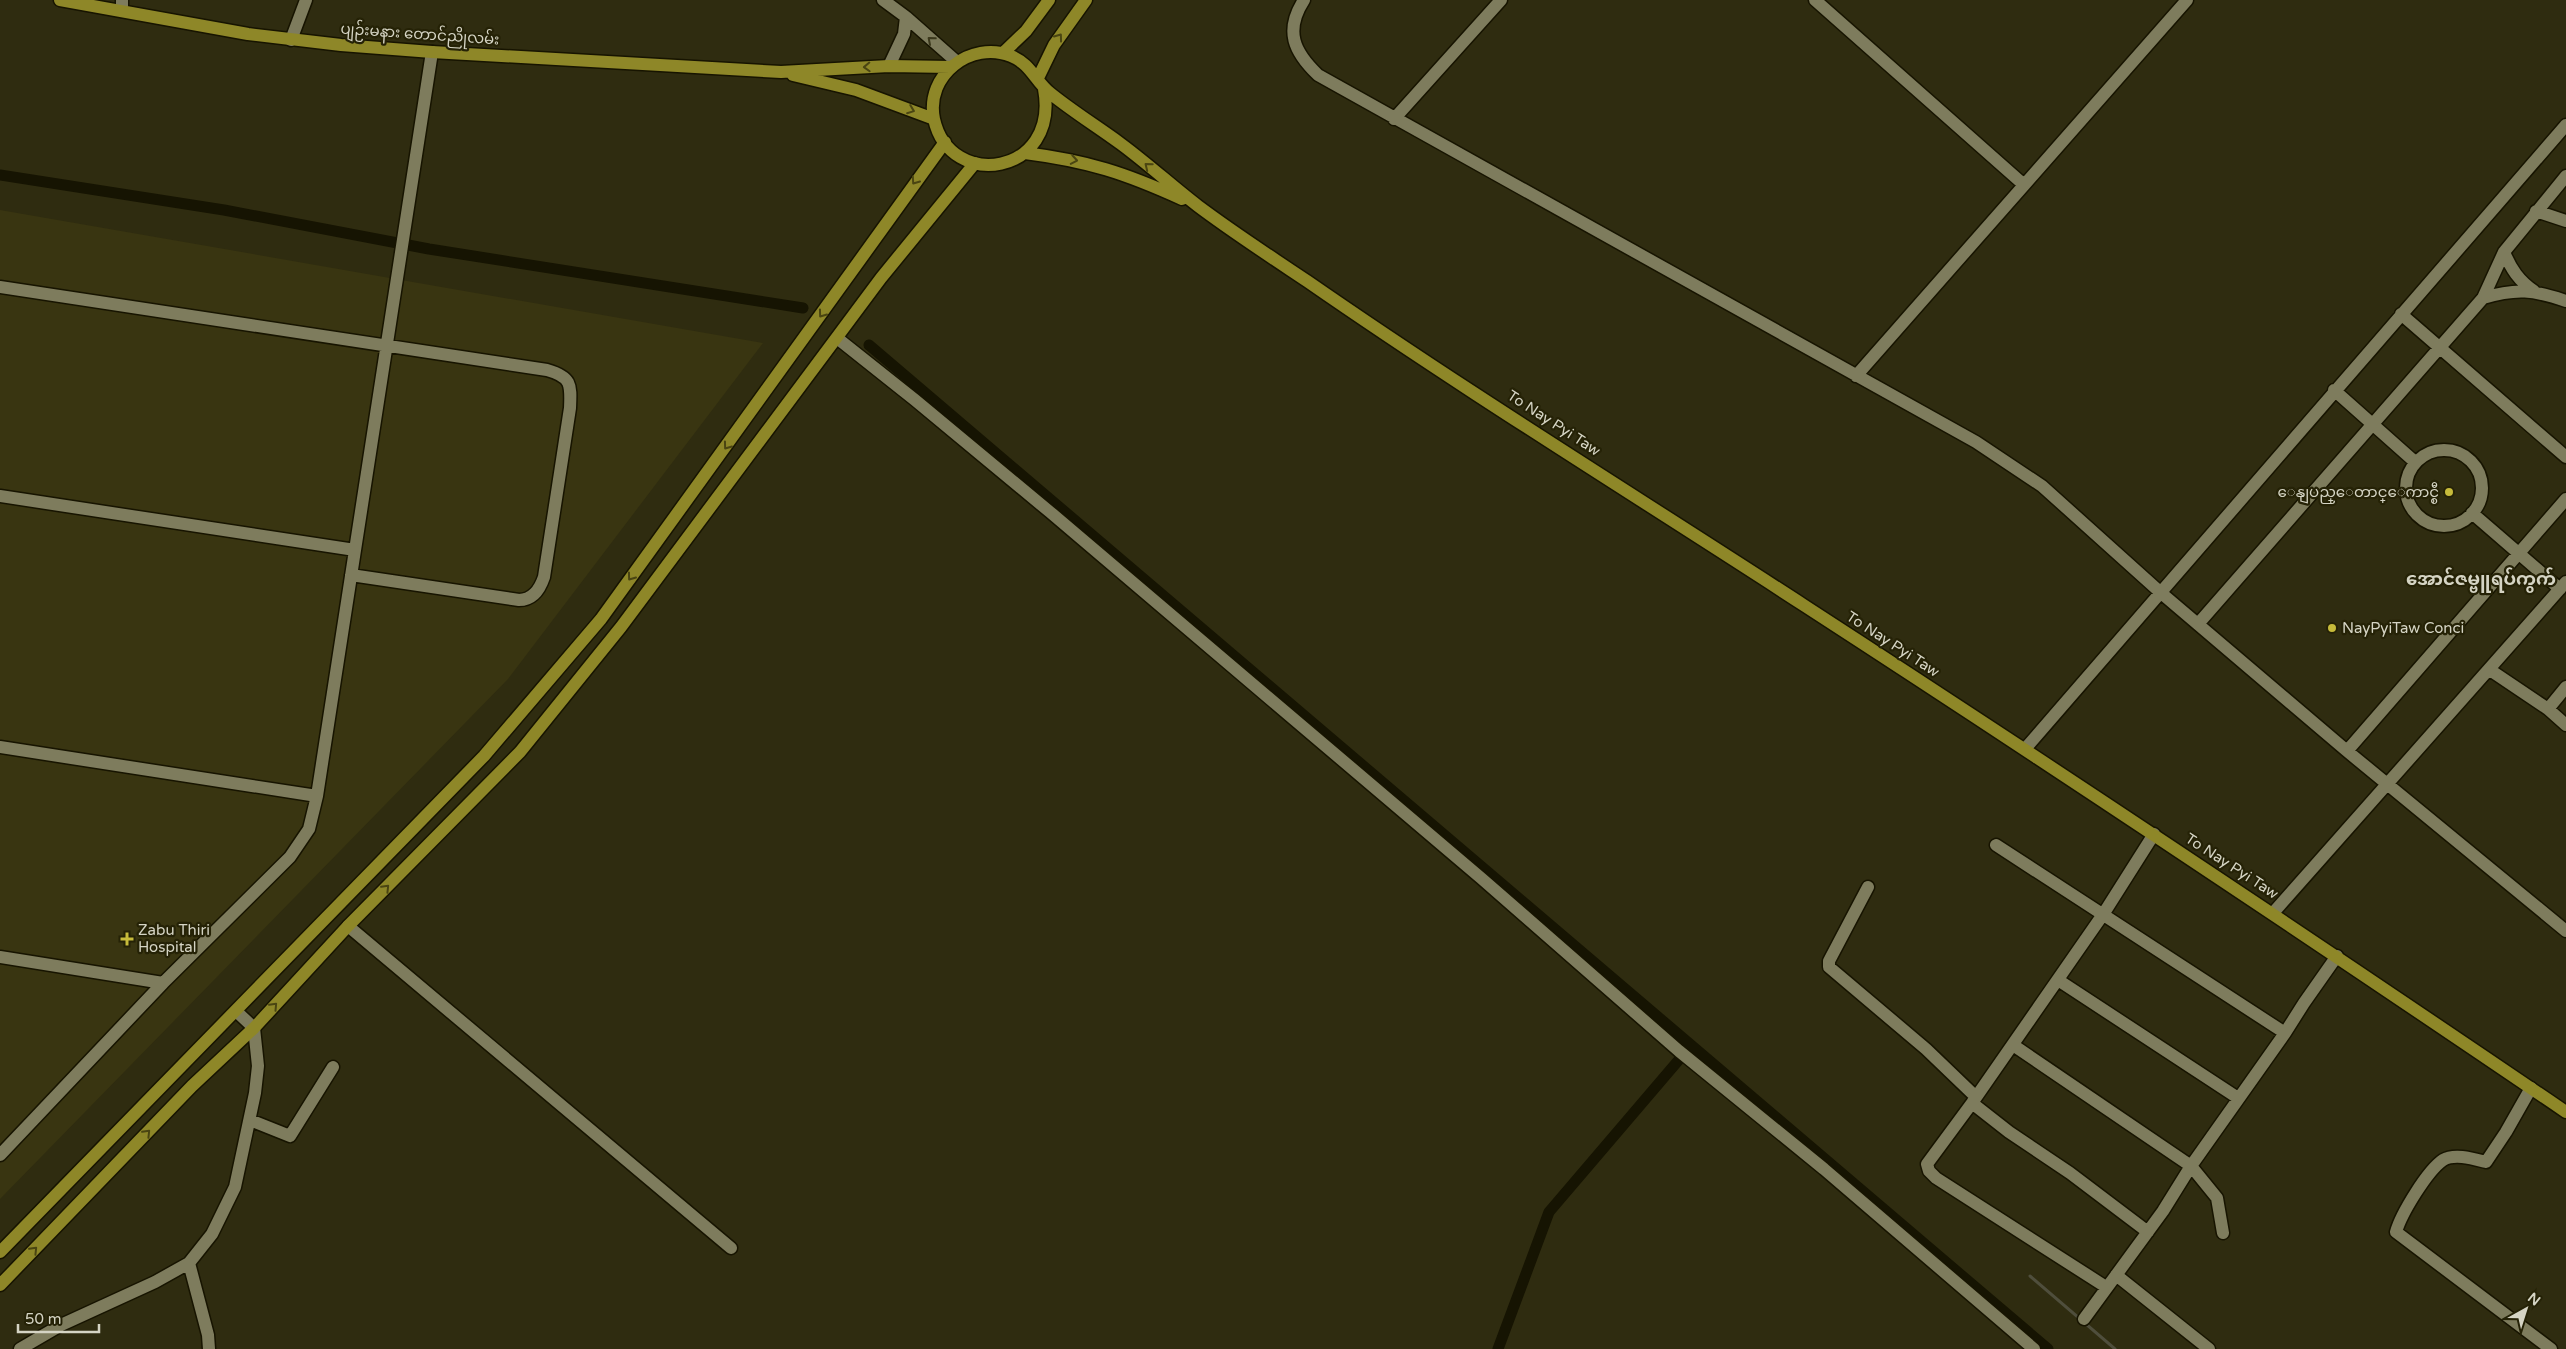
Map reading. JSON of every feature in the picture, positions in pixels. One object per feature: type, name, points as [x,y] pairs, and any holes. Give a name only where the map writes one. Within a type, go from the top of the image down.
[{"type":"main road","name":"ပျဉ်းမနား တောင်ညိုလမ်း","points":[[60,0],[122,6],[291,40],[432,52],[781,72]]},
{"type":"main road","points":[[1003,53],[1026,31],[1049,0]]},
{"type":"main road","points":[[954,64],[939,84],[934,101],[934,119],[944,142],[961,157],[975,163],[1002,164],[1026,153],[1038,140],[1045,124],[1047,107],[1041,84],[1054,45],[1086,0]]},
{"type":"main road","points":[[781,72],[954,64],[977,53],[1003,53],[1017,58],[1041,84],[1127,149],[1200,208]]},
{"type":"main road","points":[[781,72],[856,90],[934,119]]},
{"type":"main road","points":[[0,1252],[484,756],[601,619],[944,142]]},
{"type":"main road","points":[[1026,153],[1082,161],[1108,168],[1133,177],[1200,208]]},
{"type":"main road","points":[[0,1285],[192,1086],[254,1028],[348,926],[526,745],[622,627],[916,234],[975,163]]},
{"type":"main road","name":"To Nay Pyi Taw","points":[[1200,208],[1353,313],[2154,834],[2566,1112]]},
{"type":"street","points":[[291,40],[306,0]]},
{"type":"street","points":[[883,0],[906,17],[954,64]]},
{"type":"street","points":[[1304,0],[1292,27],[1295,44],[1304,61],[1318,75],[1394,120],[1976,442],[2042,486],[2160,592],[2388,786],[2566,931]]},
{"type":"street","points":[[1394,120],[1501,0]]},
{"type":"street","points":[[1815,0],[2023,184]]},
{"type":"street","points":[[1856,376],[2023,184],[2187,0]]},
{"type":"street","points":[[889,66],[904,34],[906,17]]},
{"type":"street","points":[[0,1155],[163,983],[294,852],[309,829],[317,796],[432,52]]},
{"type":"street","points":[[2025,749],[2334,390],[2566,126]]},
{"type":"street","points":[[2198,624],[2483,298],[2504,252],[2566,176]]},
{"type":"street","points":[[2536,211],[2566,221]]},
{"type":"street","points":[[2504,252],[2510,266],[2522,283],[2534,291],[2566,301]]},
{"type":"street","points":[[0,288],[558,373],[563,376],[570,386],[570,408],[544,577],[531,597],[519,600],[351,575]]},
{"type":"street","points":[[2483,298],[2501,292],[2534,291]]},
{"type":"street","points":[[2401,314],[2441,346],[2566,457]]},
{"type":"street","points":[[837,338],[915,400],[1080,538],[1481,878],[1682,1054],[1824,1169],[2034,1349]]},
{"type":"street","points":[[2334,390],[2415,462]]},
{"type":"street","points":[[2437,450],[2450,450],[2462,454],[2474,464],[2480,476],[2482,489],[2480,502],[2472,513],[2460,522],[2447,526],[2434,524],[2422,519],[2410,504],[2406,487],[2408,474],[2415,462],[2424,455],[2437,450]]},
{"type":"street","points":[[0,496],[355,550]]},
{"type":"street","points":[[2347,751],[2566,499]]},
{"type":"street","points":[[2273,913],[2388,786],[2563,586],[2517,554],[2472,513]]},
{"type":"street","points":[[2490,670],[2548,709],[2566,725]]},
{"type":"street","points":[[2548,709],[2566,687]]},
{"type":"street","points":[[0,747],[317,796]]},
{"type":"street","points":[[2106,1287],[1929,1171],[1927,1167],[1928,1160],[1974,1100],[2104,913],[2154,834]]},
{"type":"street","points":[[1996,845],[2104,913],[2285,1034]]},
{"type":"street","points":[[1868,887],[1830,961],[1829,967],[1919,1042],[1974,1100],[2009,1132],[2070,1173],[2148,1232]]},
{"type":"street","points":[[348,926],[731,1248]]},
{"type":"street","points":[[2084,1319],[2148,1232],[2190,1166],[2285,1034],[2304,1002],[2337,956]]},
{"type":"street","points":[[0,958],[163,983]]},
{"type":"street","points":[[2058,980],[2238,1098]]},
{"type":"street","points":[[20,1349],[61,1325],[126,1296],[189,1263],[218,1225],[235,1187],[250,1120],[258,1066],[254,1028],[236,1011]]},
{"type":"street","points":[[2013,1045],[2190,1166],[2217,1198],[2223,1233]]},
{"type":"street","points":[[250,1120],[290,1136],[333,1068]]},
{"type":"street","points":[[2531,1088],[2506,1132],[2486,1162],[2462,1157],[2444,1160],[2431,1174],[2399,1220],[2396,1232],[2550,1349]]},
{"type":"street","points":[[189,1263],[208,1335],[209,1349]]},
{"type":"street","points":[[2116,1275],[2209,1349]]},
{"type":"shaded area","name":"Zabu Thiri Hospital","points":[[0,210],[763,343],[508,679],[0,1199]]},
{"type":"waterway","points":[[0,175],[224,210],[429,249],[803,308]]},
{"type":"waterway","points":[[869,345],[2048,1349]]},
{"type":"waterway","points":[[1498,1349],[1549,1212],[1689,1048]]},
{"type":"waterway","points":[[2030,1276],[2115,1349]]},
{"type":"place","name":"ေနျပည္ေတာင္ေကာင္စီ","points":[[2449,492]]},
{"type":"place","name":"NayPyiTaw Conci","points":[[2332,628]]},
{"type":"place","name":"Zabu Thiri Hospital","points":[[127,939]]},
{"type":"district","name":"အောင်ဇမ္ဗူရပ်ကွက်","points":[[2481,579]]}]
